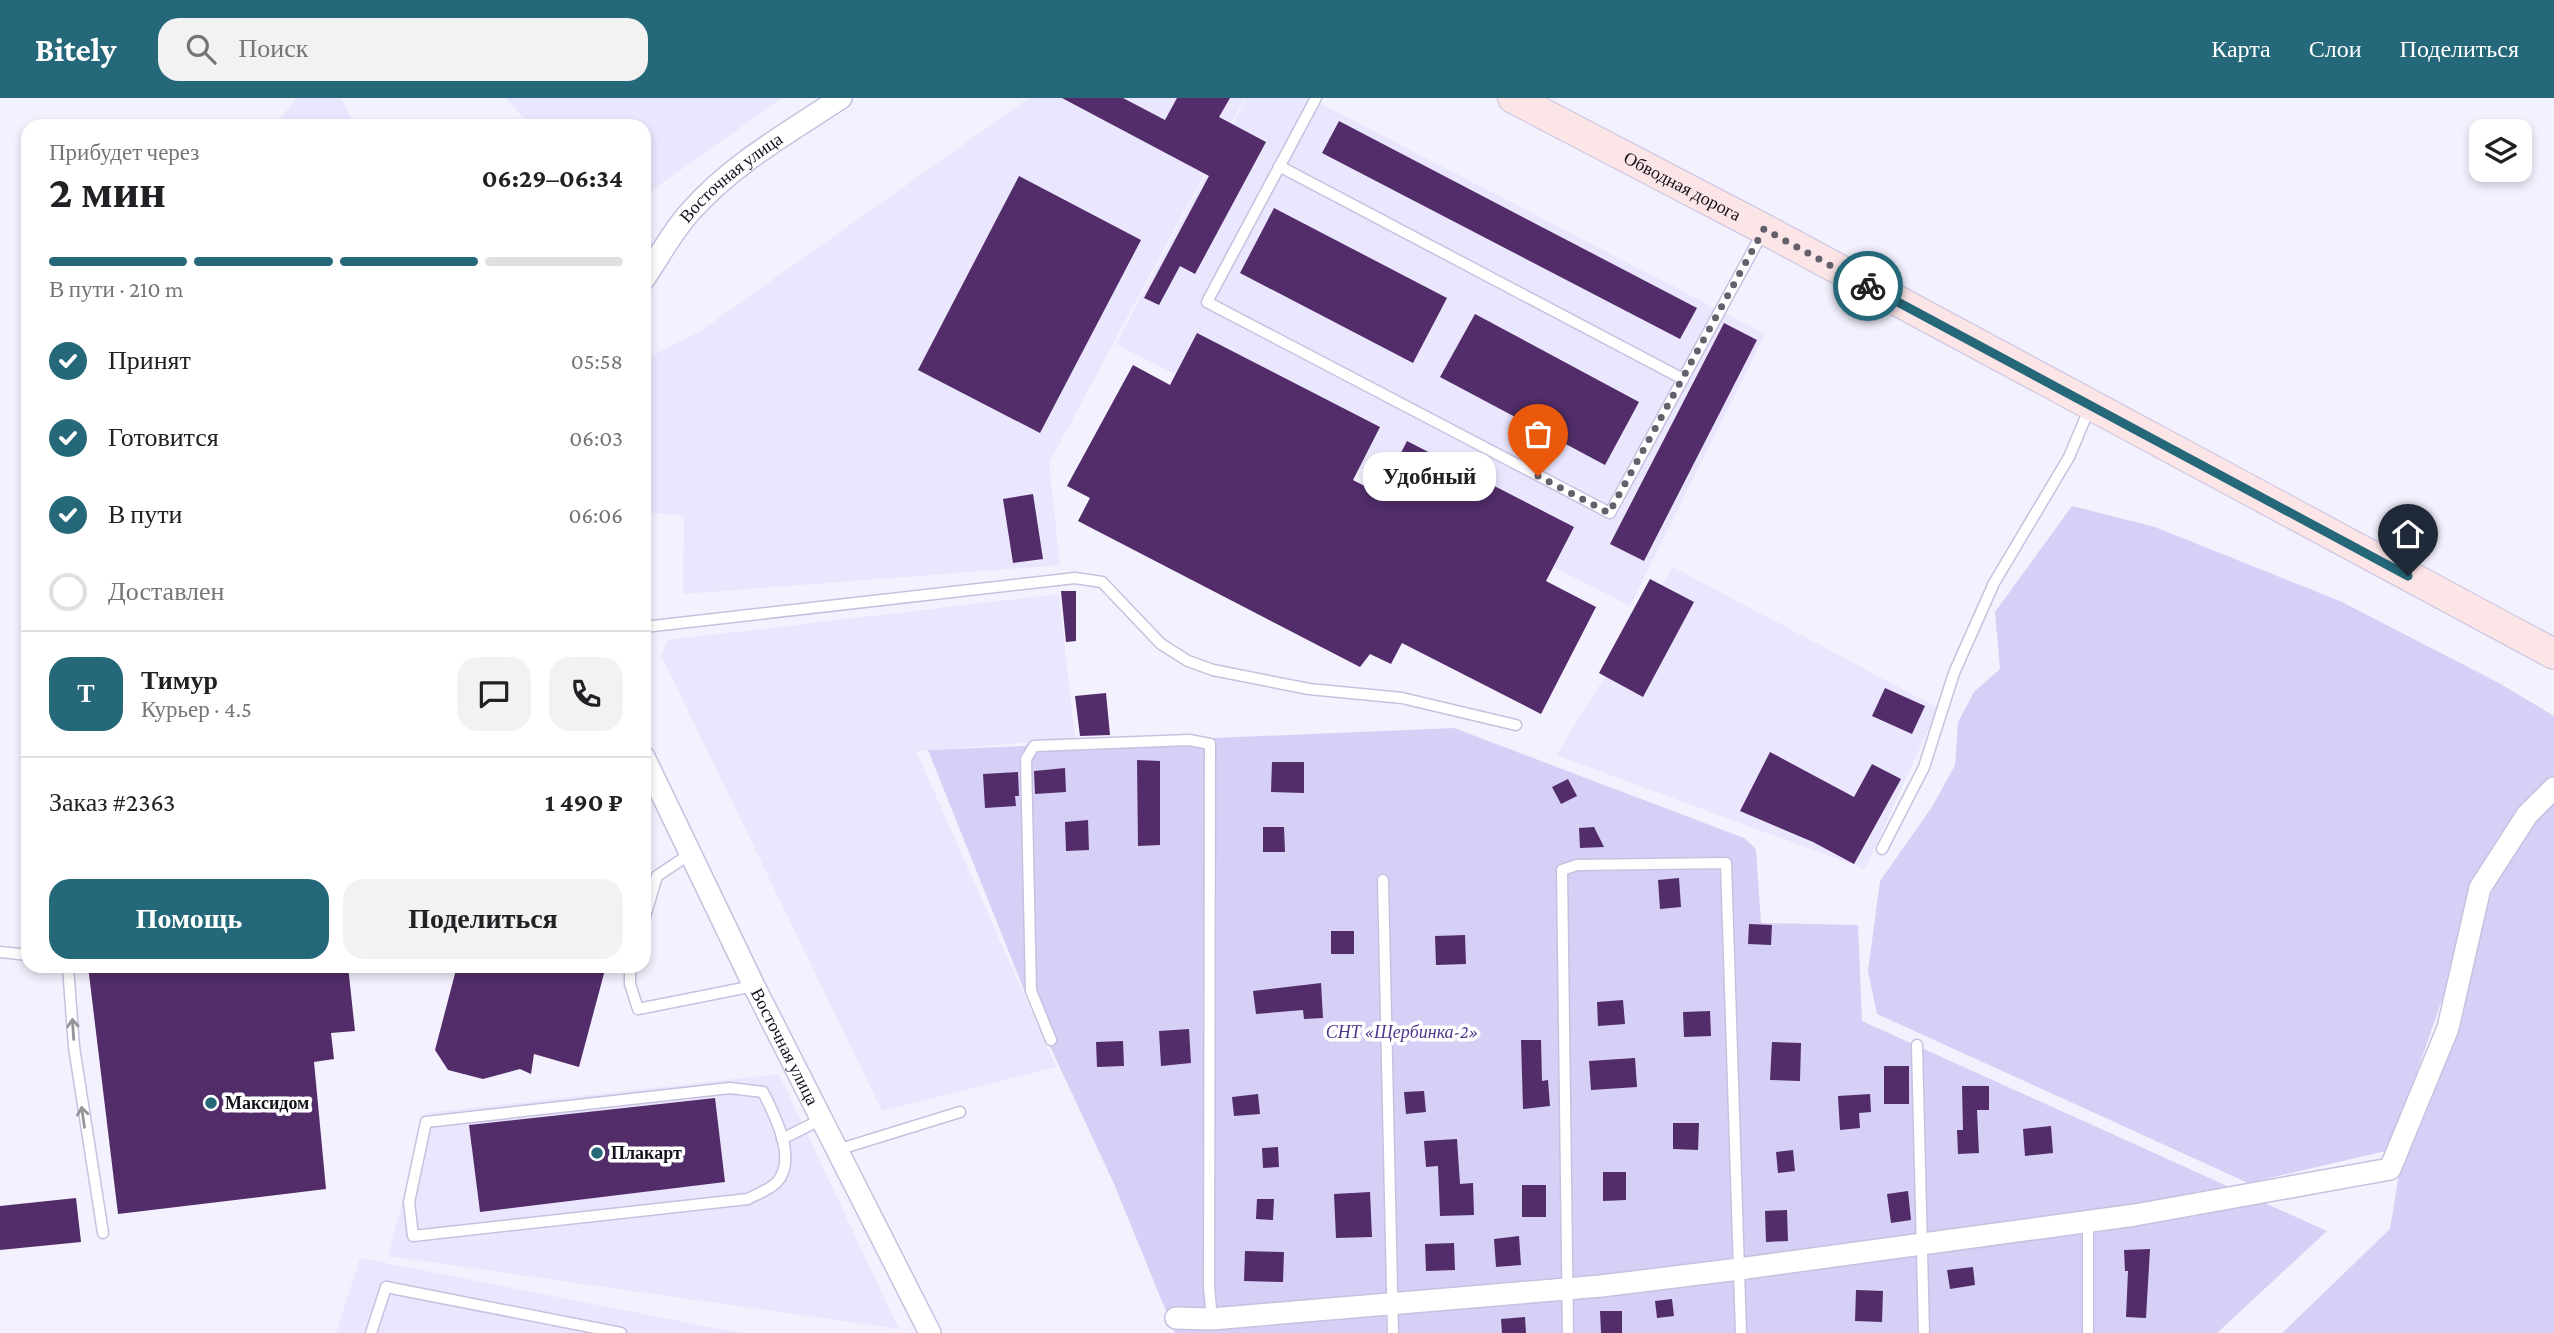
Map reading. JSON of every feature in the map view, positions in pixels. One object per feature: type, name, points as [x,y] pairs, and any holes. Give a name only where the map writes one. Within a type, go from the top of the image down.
[{"type":"main road","name":"Обводная дорога","points":[[1513,98],[1764,229],[2090,407],[2554,654]]},
{"type":"street","name":"Восточная улица","points":[[651,269],[689,213],[711,191],[741,166],[841,98]]},
{"type":"street","name":"Восточная улица","points":[[651,772],[754,986],[926,1331]]},
{"type":"street","points":[[1176,1318],[1212,1319],[1393,1304],[1565,1289],[1739,1269],[2088,1221],[2390,1169],[2448,1028],[2480,888],[2527,815],[2554,788]]},
{"type":"lane","points":[[1316,98],[1207,302],[1609,513],[1764,229]]},
{"type":"lane","points":[[1279,166],[1683,379]]},
{"type":"lane","points":[[1882,849],[1924,767],[1954,673],[1994,583],[2069,457],[2090,407]]},
{"type":"lane","points":[[651,626],[1075,578],[1102,582],[1161,644],[1188,661],[1213,670],[1309,690],[1402,698],[1516,725]]},
{"type":"lane","points":[[1051,1040],[1031,991],[1026,759],[1034,746],[1189,740],[1210,744],[1209,1287],[1212,1319]]},
{"type":"lane","points":[[651,896],[657,876],[690,854]]},
{"type":"lane","points":[[1568,1333],[1565,1289],[1562,870],[1577,865],[1726,863],[1741,1333]]},
{"type":"lane","points":[[1383,880],[1393,1333]]},
{"type":"lane","points":[[0,952],[21,954]]},
{"type":"lane","points":[[69,973],[74,1047],[103,1233]]},
{"type":"lane","points":[[630,973],[630,984],[638,1009],[754,986]]},
{"type":"lane","points":[[1917,1045],[1924,1333]]},
{"type":"lane","points":[[730,1088],[763,1092],[782,1139],[785,1163],[778,1181],[748,1199],[413,1236],[409,1202],[426,1122],[730,1088]]},
{"type":"lane","points":[[837,1150],[960,1112]]},
{"type":"lane","points":[[782,1139],[822,1119]]},
{"type":"lane","points":[[2088,1221],[2088,1333]]},
{"type":"lane","points":[[371,1333],[386,1287],[621,1333]]},
{"type":"shaded area","points":[[296,98],[341,98],[352,119],[280,119]]},
{"type":"shaded area","points":[[506,98],[782,98],[651,191],[651,119],[525,119]]},
{"type":"shaded area","points":[[1029,98],[1245,98],[1049,463],[1060,565],[683,594],[684,516],[651,513],[651,356],[699,332]]},
{"type":"shaded area","points":[[1247,98],[1310,98],[1765,334],[1630,606],[1116,344]]},
{"type":"shaded area","points":[[1673,567],[1938,708],[1865,869],[1556,755]]},
{"type":"shaded area","points":[[1059,594],[1075,739],[916,751],[1056,1067],[882,1111],[661,655],[668,640]]},
{"type":"shaded area","points":[[779,1074],[899,1329],[388,1256],[426,1113]]},
{"type":"shaded area","points":[[360,1258],[740,1333],[336,1333]]},
{"type":"green space","points":[[2072,506],[2155,527],[2340,601],[2499,683],[2554,716],[2554,775],[2520,808],[2457,956],[2390,1150],[2248,1183],[1877,1014],[1868,971],[1880,881],[1932,807],[1955,765],[1958,722],[1974,692],[2000,669],[1995,612]]},
{"type":"green space","name":"СНТ «Щербинка-2»","points":[[1454,728],[1744,838],[1756,849],[1761,923],[1858,925],[1862,1021],[2327,1231],[2217,1333],[1175,1333],[1114,1184],[1024,990],[928,750]]},
{"type":"green space","points":[[2554,800],[2554,1333],[2282,1333],[2390,1229],[2398,1180],[2418,1123],[2460,1029],[2485,909],[2497,880],[2540,814]]},
{"type":"building","points":[[1062,98],[1123,98],[1165,120],[1177,98],[1230,98],[1219,117],[1266,142],[1195,274],[1180,266],[1159,305],[1144,298],[1209,176]]},
{"type":"building","points":[[1339,121],[1697,308],[1680,339],[1322,153]]},
{"type":"building","points":[[1019,176],[1141,240],[1040,433],[918,370]]},
{"type":"building","points":[[1274,208],[1447,298],[1413,363],[1240,273]]},
{"type":"building","points":[[1475,314],[1639,402],[1605,465],[1440,377]]},
{"type":"building","points":[[1724,323],[1757,340],[1644,561],[1610,544]]},
{"type":"building","points":[[1197,333],[1380,427],[1353,480],[1380,494],[1407,441],[1574,527],[1546,581],[1596,607],[1541,714],[1402,643],[1391,664],[1370,654],[1360,667],[1078,521],[1090,498],[1067,486],[1133,365],[1170,385]]},
{"type":"building","points":[[1033,494],[1043,559],[1013,563],[1003,499]]},
{"type":"building","points":[[1650,579],[1694,602],[1643,697],[1599,673]]},
{"type":"building","points":[[1061,591],[1076,591],[1076,641],[1066,642]]},
{"type":"building","points":[[1885,688],[1925,706],[1912,734],[1872,716]]},
{"type":"building","points":[[1106,693],[1110,735],[1080,736],[1075,696]]},
{"type":"building","points":[[1770,752],[1854,797],[1872,764],[1901,779],[1854,864],[1813,842],[1740,811]]},
{"type":"building","points":[[1137,760],[1160,761],[1160,845],[1138,846]]},
{"type":"building","points":[[1272,762],[1304,762],[1304,793],[1271,792]]},
{"type":"building","points":[[1065,768],[1066,792],[1035,794],[1034,771]]},
{"type":"building","points":[[1018,772],[1019,796],[1015,796],[1016,806],[985,808],[983,774]]},
{"type":"building","points":[[1568,779],[1577,796],[1561,804],[1552,787]]},
{"type":"building","points":[[1088,820],[1089,850],[1066,851],[1065,822]]},
{"type":"building","points":[[1263,827],[1284,827],[1285,852],[1263,852]]},
{"type":"building","points":[[1594,827],[1604,847],[1580,848],[1579,828]]},
{"type":"building","points":[[1679,878],[1681,907],[1660,909],[1658,880]]},
{"type":"building","points":[[1749,924],[1772,925],[1771,945],[1748,944]]},
{"type":"building","points":[[1331,931],[1354,931],[1354,954],[1331,954]]},
{"type":"building","points":[[1465,935],[1466,964],[1436,965],[1435,936]]},
{"type":"building","name":"Максидом","points":[[89,973],[349,973],[355,1031],[331,1033],[334,1059],[314,1062],[326,1189],[118,1214]]},
{"type":"building","points":[[455,973],[604,973],[579,1067],[534,1054],[531,1074],[520,1069],[483,1079],[448,1070],[435,1050]]},
{"type":"building","points":[[1321,983],[1323,1018],[1304,1019],[1303,1010],[1256,1014],[1253,991]]},
{"type":"building","points":[[1623,1000],[1625,1024],[1598,1026],[1597,1002]]},
{"type":"building","points":[[1710,1011],[1711,1036],[1684,1037],[1683,1012]]},
{"type":"building","points":[[1189,1029],[1191,1063],[1161,1066],[1159,1031]]},
{"type":"building","points":[[1521,1040],[1541,1040],[1542,1081],[1548,1080],[1550,1106],[1523,1109]]},
{"type":"building","points":[[1123,1041],[1124,1066],[1097,1067],[1096,1042]]},
{"type":"building","points":[[1772,1042],[1801,1043],[1800,1081],[1770,1080]]},
{"type":"building","points":[[1635,1058],[1637,1087],[1591,1090],[1589,1061]]},
{"type":"building","points":[[1884,1066],[1909,1066],[1909,1104],[1884,1104]]},
{"type":"building","points":[[1962,1086],[1989,1086],[1989,1110],[1977,1110],[1979,1153],[1958,1154],[1957,1130],[1963,1130]]},
{"type":"building","points":[[1424,1091],[1426,1112],[1406,1114],[1404,1092]]},
{"type":"building","points":[[1258,1094],[1260,1114],[1234,1116],[1232,1097]]},
{"type":"building","points":[[1870,1094],[1871,1112],[1859,1113],[1860,1128],[1840,1130],[1838,1096]]},
{"type":"building","name":"Плакарт","points":[[715,1098],[725,1182],[480,1212],[469,1125]]},
{"type":"building","points":[[1673,1123],[1699,1123],[1698,1150],[1673,1149]]},
{"type":"building","points":[[2051,1126],[2053,1153],[2025,1156],[2023,1129]]},
{"type":"building","points":[[1457,1139],[1460,1184],[1473,1183],[1474,1215],[1440,1216],[1438,1166],[1426,1167],[1424,1141]]},
{"type":"building","points":[[1278,1147],[1279,1167],[1263,1168],[1262,1148]]},
{"type":"building","points":[[1793,1150],[1795,1171],[1778,1173],[1776,1152]]},
{"type":"building","points":[[1603,1172],[1626,1172],[1626,1200],[1603,1201]]},
{"type":"building","points":[[1522,1185],[1546,1185],[1546,1217],[1522,1217]]},
{"type":"building","points":[[1908,1191],[1911,1220],[1891,1223],[1887,1194]]},
{"type":"building","points":[[1370,1192],[1372,1237],[1336,1238],[1334,1194]]},
{"type":"building","points":[[76,1198],[81,1242],[0,1250],[0,1206]]},
{"type":"building","points":[[1257,1199],[1274,1199],[1273,1220],[1256,1219]]},
{"type":"building","points":[[1787,1210],[1788,1241],[1766,1242],[1765,1211]]},
{"type":"building","points":[[1519,1236],[1521,1265],[1496,1267],[1494,1239]]},
{"type":"building","points":[[1454,1243],[1455,1270],[1426,1271],[1425,1244]]},
{"type":"building","points":[[2150,1249],[2146,1318],[2126,1317],[2128,1271],[2125,1271],[2124,1250]]},
{"type":"building","points":[[1245,1251],[1284,1252],[1283,1282],[1244,1281]]},
{"type":"building","points":[[1973,1267],[1975,1285],[1950,1289],[1947,1270]]},
{"type":"building","points":[[1856,1290],[1883,1291],[1882,1322],[1855,1321]]},
{"type":"building","points":[[1672,1299],[1674,1316],[1657,1318],[1655,1301]]},
{"type":"building","points":[[1600,1311],[1622,1311],[1622,1333],[1601,1333]]},
{"type":"building","points":[[1525,1317],[1526,1333],[1502,1333],[1501,1319]]},
{"type":"way so far","points":[[1538,476],[1609,513],[1764,229],[1868,286]]},
{"type":"place","name":"Удобный","points":[[1538,476]]},
{"type":"place","name":"Максидом","points":[[211,1103]]},
{"type":"place","name":"Плакарт","points":[[597,1153]]},
{"type":"route","points":[[1868,286],[2408,576]]}]
